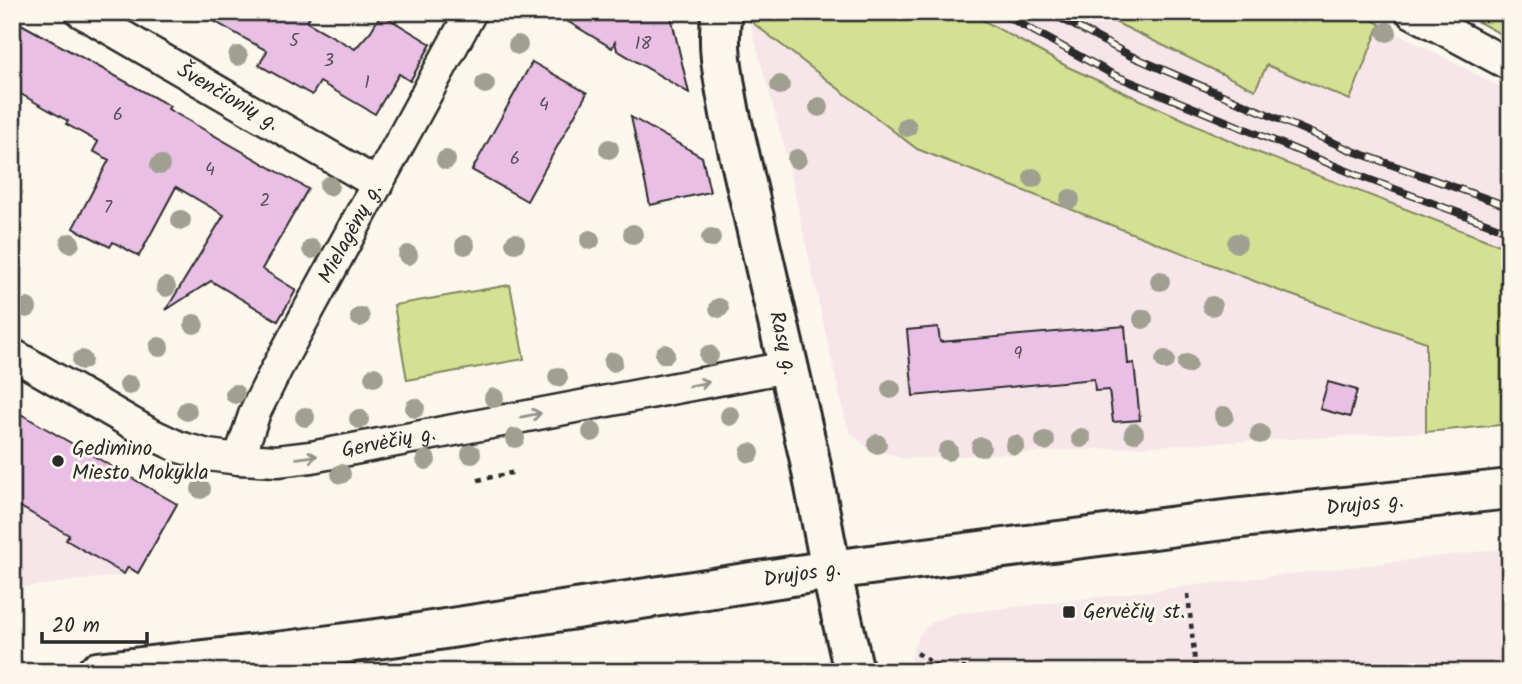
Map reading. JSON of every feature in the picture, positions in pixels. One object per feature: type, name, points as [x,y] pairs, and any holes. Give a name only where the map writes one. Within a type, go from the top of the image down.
[{"type":"main road","name":"Rasų g.","points":[[722,12],[718,33],[722,68],[854,672]]},
{"type":"main road","name":"Drujos g.","points":[[97,672],[386,638],[831,570],[1231,519],[1510,489]]},
{"type":"street","name":"Švenčionių g.","points":[[81,12],[376,183]]},
{"type":"street","name":"Mielagėnų g.","points":[[239,460],[255,412],[376,183],[471,12]]},
{"type":"street","points":[[1411,12],[1510,65]]},
{"type":"street","name":"Gervėčių g.","points":[[12,354],[179,447],[239,460],[277,461],[311,457],[787,367]]},
{"type":"path","points":[[478,480],[516,472]]},
{"type":"path","points":[[1188,594],[1196,672]]},
{"type":"path","points":[[917,653],[943,670],[964,668],[971,672]]},
{"type":"shaded area","points":[[968,12],[1094,12],[1255,90],[1267,64],[1350,100],[1380,24],[1510,92],[1510,249],[1249,149],[1068,67]]},
{"type":"shaded area","points":[[749,20],[917,149],[1277,290],[1426,342],[1426,432],[905,459],[867,447],[850,432],[843,411],[784,146]]},
{"type":"shaded area","name":"Gedimino Miesto Mokykla","points":[[12,409],[177,504],[138,573],[129,567],[131,574],[12,589]]},
{"type":"shaded area","points":[[1510,548],[1510,672],[912,672],[913,649],[920,634],[934,621],[955,614]]},
{"type":"green space","points":[[753,12],[968,12],[1068,67],[1249,149],[1510,249],[1510,424],[1426,432],[1426,342],[1277,290],[917,149],[749,20]]},
{"type":"green space","points":[[1094,12],[1357,12],[1380,24],[1350,100],[1267,65],[1255,90]]},
{"type":"green space","points":[[1460,12],[1510,12],[1510,39]]},
{"type":"green space","points":[[510,285],[524,359],[407,380],[394,305]]},
{"type":"building","points":[[198,12],[312,12],[307,22],[355,49],[371,31],[381,14],[431,44],[410,81],[399,74],[375,114],[320,82],[312,95],[259,65],[267,51]]},
{"type":"building","points":[[552,12],[670,12],[689,93],[617,50],[615,42],[612,48]]},
{"type":"building","points":[[12,19],[170,106],[168,109],[308,189],[262,269],[296,290],[278,321],[211,281],[166,310],[224,215],[176,187],[139,256],[113,242],[110,247],[73,228],[109,160],[93,151],[98,142],[66,124],[68,121],[12,89]]},
{"type":"building","points":[[532,62],[587,93],[527,201],[472,170]]},
{"type":"building","points":[[631,117],[702,157],[710,192],[650,205]]},
{"type":"building","points":[[1125,326],[1128,364],[1134,363],[1140,420],[1113,422],[1109,390],[1095,391],[1094,379],[913,396],[907,330],[938,327],[940,342]]},
{"type":"building","points":[[1328,382],[1357,390],[1350,417],[1320,409]]},
{"type":"building","name":"Gedimino Miesto Mokykla","points":[[12,409],[177,504],[138,573],[128,567],[124,574],[66,540],[69,535],[12,502]]},
{"type":"railway","points":[[999,12],[1114,75],[1357,175],[1510,232]]},
{"type":"railway","points":[[1049,12],[1129,55],[1353,151],[1510,207]]},
{"type":"place","name":"Gedimino Miesto Mokykla","points":[[58,461]]},
{"type":"place","name":"Gervėčių st.","points":[[1069,612]]}]
